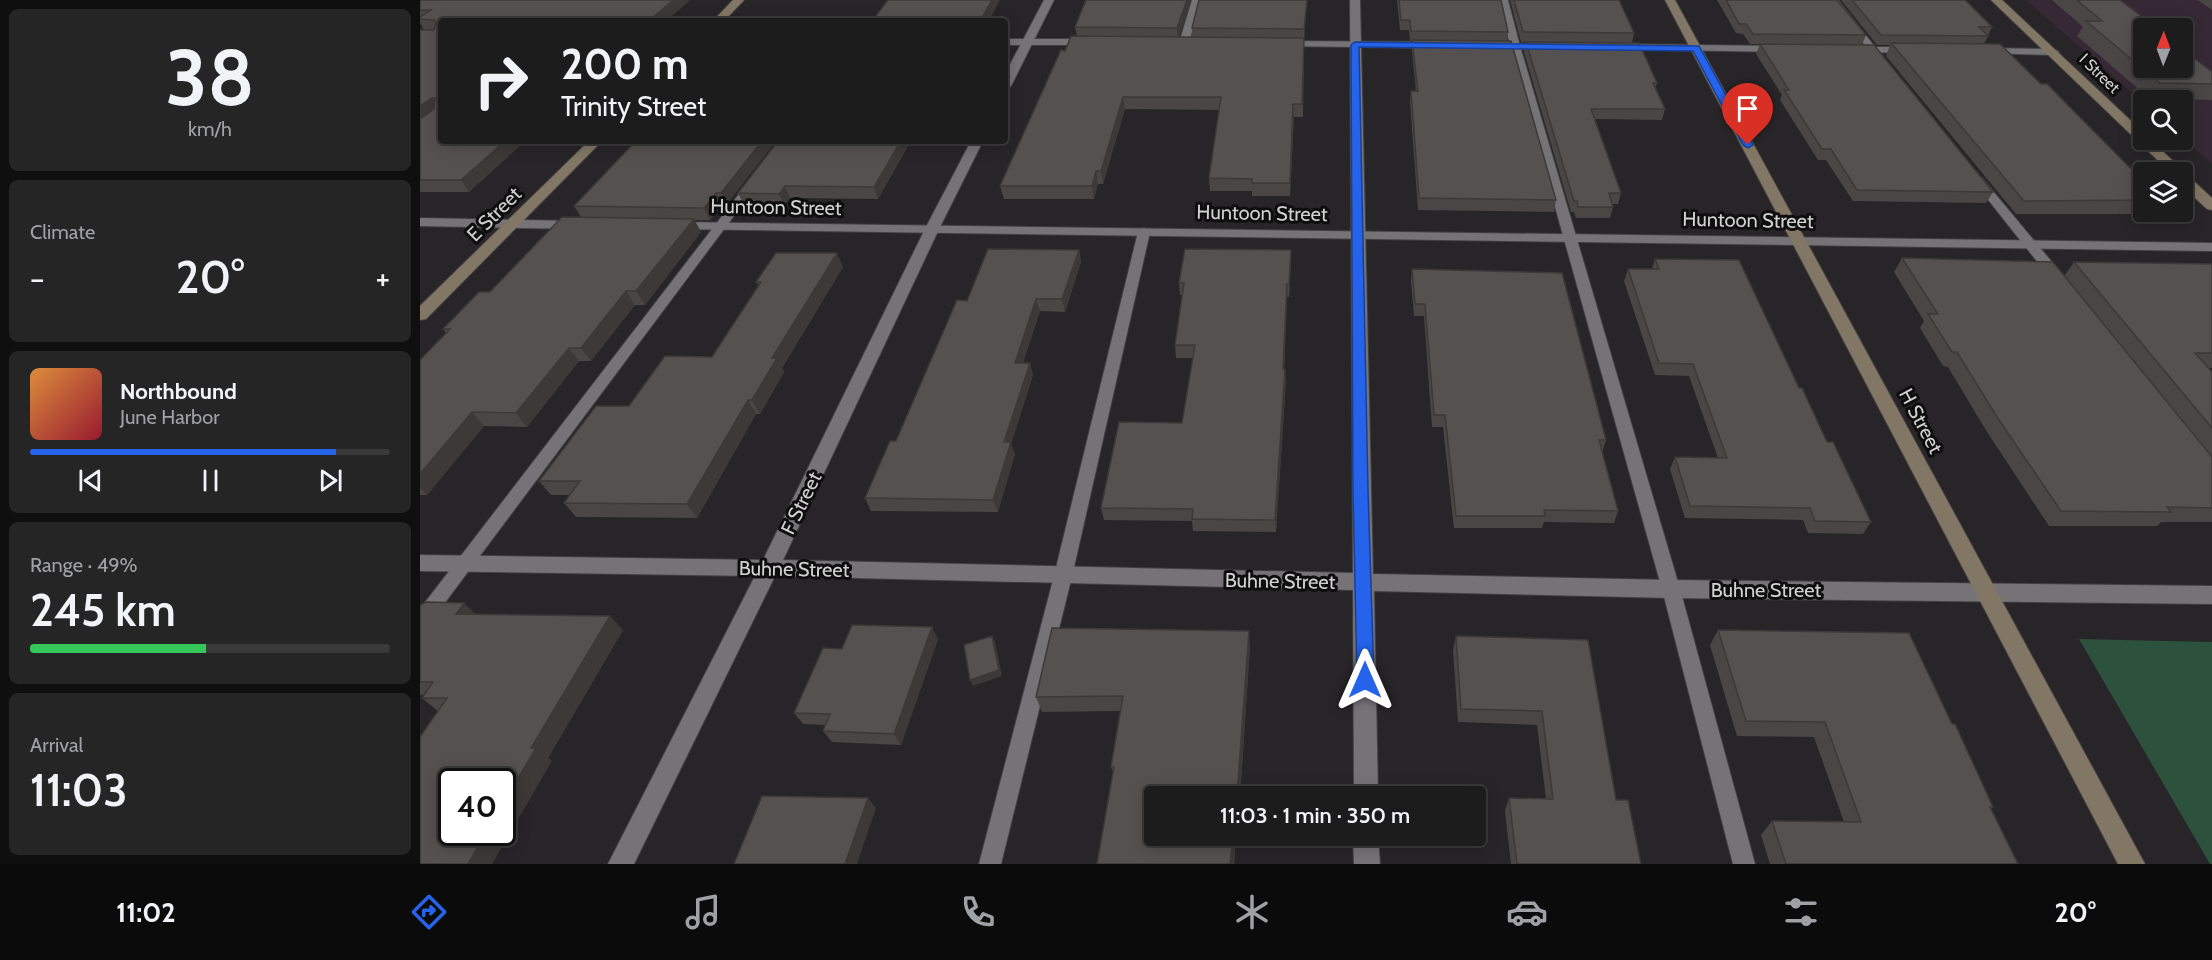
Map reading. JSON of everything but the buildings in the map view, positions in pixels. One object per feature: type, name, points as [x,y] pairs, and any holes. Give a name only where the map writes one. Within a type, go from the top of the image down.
[{"type":"main road","points":[[721,18],[740,0]]},
{"type":"main road","name":"H Street","points":[[1670,0],[2132,864]]},
{"type":"main road","name":"I Street","points":[[1996,0],[2054,52],[2167,162]]},
{"type":"main road","name":"E Street","points":[[420,315],[593,144]]},
{"type":"main road","points":[[2193,188],[2212,206]]},
{"type":"street","points":[[1008,81],[1049,0]]},
{"type":"street","points":[[1355,0],[1366,786]]},
{"type":"street","points":[[1008,42],[1105,42]]},
{"type":"street","points":[[1264,44],[1446,46]]},
{"type":"street","points":[[1480,46],[1562,47]]},
{"type":"street","points":[[1609,47],[1794,49]]},
{"type":"street","points":[[1838,50],[1927,51]]},
{"type":"street","points":[[1971,51],[2054,52]]},
{"type":"street","name":"F Street","points":[[621,864],[798,510],[975,144]]},
{"type":"street","points":[[420,222],[591,225]]},
{"type":"street","name":"Huntoon Street","points":[[662,226],[2212,247]]},
{"type":"street","name":"Buhne Street","points":[[420,563],[768,568],[1671,589],[2212,596]]},
{"type":"street","points":[[1366,846],[1367,864]]},
{"type":"lane","points":[[1184,43],[1196,0]]},
{"type":"lane","points":[[1504,0],[1515,46],[1671,589],[1744,864]]},
{"type":"lane","points":[[1833,0],[1887,68]]},
{"type":"lane","points":[[420,624],[763,170]]},
{"type":"lane","points":[[1970,170],[2067,290]]},
{"type":"lane","points":[[990,864],[1063,576],[1144,232]]},
{"type":"shaded area","points":[[2026,0],[2212,0],[2212,164],[2193,147],[2193,90],[2133,90],[2133,94]]},
{"type":"green space","points":[[2079,639],[2212,642],[2212,864],[2210,864]]},
{"type":"route","points":[[1365,680],[1360,490],[1355,45],[1696,48],[1748,145]]}]
